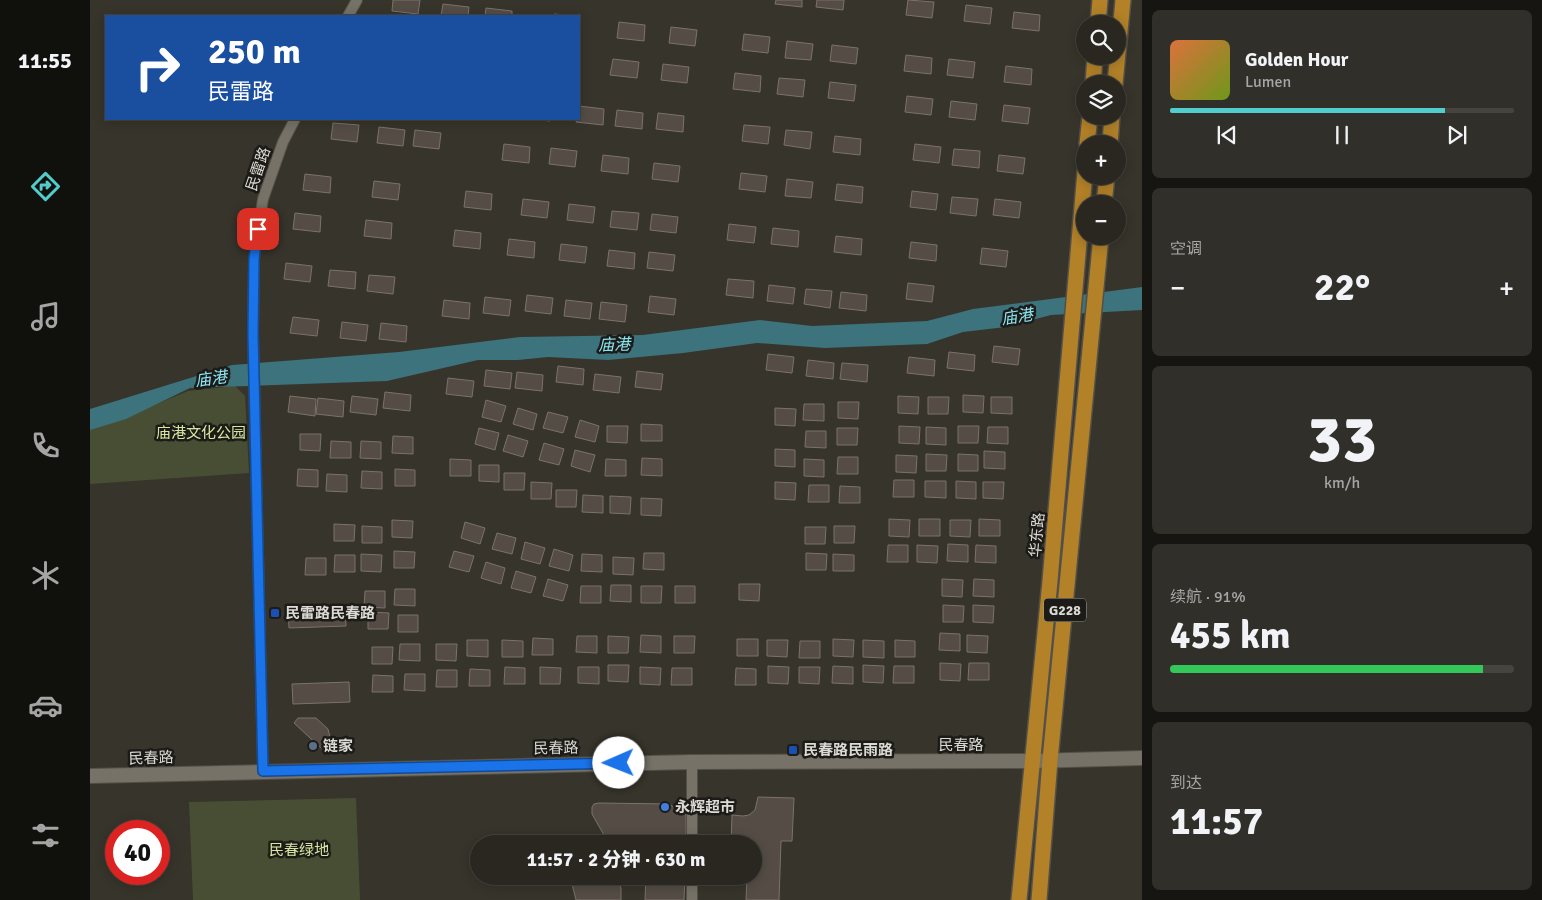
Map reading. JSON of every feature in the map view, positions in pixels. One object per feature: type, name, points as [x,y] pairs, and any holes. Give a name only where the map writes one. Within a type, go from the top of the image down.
[{"type":"highway","points":[[1099,15],[1100,0]]},
{"type":"highway","points":[[1116,75],[1123,0]]},
{"type":"highway","name":"华东路","points":[[1018,900],[1050,581],[1084,185]]},
{"type":"highway","name":"G228","points":[[1039,900],[1050,760],[1100,245]]},
{"type":"street","points":[[349,15],[357,0]]},
{"type":"street","name":"民雷路","points":[[263,771],[253,334],[254,259],[263,199],[283,142],[294,120]]},
{"type":"street","name":"民春路","points":[[90,776],[692,762],[1032,761],[1142,758]]},
{"type":"street","points":[[692,762],[692,835]]},
{"type":"street","points":[[692,885],[692,900]]},
{"type":"green space","name":"庙港文化公园","points":[[235,386],[245,396],[249,473],[90,484],[90,426],[118,420],[188,391]]},
{"type":"green space","name":"民春绿地","points":[[356,798],[360,900],[193,900],[189,802]]},
{"type":"water","name":"庙港","points":[[1142,287],[1142,310],[1051,315],[1006,327],[963,332],[927,344],[825,348],[757,343],[683,353],[608,360],[548,357],[518,360],[478,360],[387,381],[190,388],[126,419],[90,430],[90,409],[232,365],[399,352],[520,337],[643,335],[760,320],[812,326],[927,321],[973,309]]},
{"type":"building","points":[[393,0],[420,0],[418,14],[392,11]]},
{"type":"building","points":[[776,0],[802,0],[802,7],[775,4]]},
{"type":"building","points":[[817,0],[844,0],[843,10],[816,7]]},
{"type":"building","points":[[908,0],[934,2],[932,18],[906,15]]},
{"type":"building","points":[[443,4],[469,7],[468,15],[441,15]]},
{"type":"building","points":[[966,5],[992,8],[990,24],[964,21]]},
{"type":"building","points":[[486,8],[512,11],[512,15],[485,15]]},
{"type":"building","points":[[1014,12],[1040,15],[1039,31],[1012,28]]},
{"type":"building","points":[[619,22],[645,25],[644,41],[617,38]]},
{"type":"building","points":[[671,27],[697,30],[695,46],[669,43]]},
{"type":"building","points":[[744,34],[770,37],[768,53],[742,50]]},
{"type":"building","points":[[787,41],[813,44],[811,60],[785,58]]},
{"type":"building","points":[[832,45],[858,48],[856,64],[830,61]]},
{"type":"building","points":[[906,55],[932,58],[931,74],[904,71]]},
{"type":"building","points":[[613,59],[639,62],[637,78],[610,75]]},
{"type":"building","points":[[949,59],[975,62],[973,78],[947,75]]},
{"type":"building","points":[[663,64],[689,67],[687,83],[661,80]]},
{"type":"building","points":[[1006,66],[1032,69],[1031,85],[1004,82]]},
{"type":"building","points":[[735,73],[761,76],[760,92],[733,89]]},
{"type":"building","points":[[779,78],[805,80],[803,97],[777,94]]},
{"type":"building","points":[[830,82],[856,85],[854,101],[828,98]]},
{"type":"building","points":[[907,96],[933,99],[931,115],[905,112]]},
{"type":"building","points":[[951,101],[977,104],[975,120],[949,117]]},
{"type":"building","points":[[1004,105],[1030,108],[1028,124],[1002,121]]},
{"type":"building","points":[[580,106],[604,109],[603,125],[576,122],[580,120]]},
{"type":"building","points":[[617,110],[643,113],[642,129],[615,126]]},
{"type":"building","points":[[658,113],[684,116],[683,132],[656,129]]},
{"type":"building","points":[[333,123],[359,125],[357,142],[331,139]]},
{"type":"building","points":[[744,125],[770,127],[768,144],[742,141]]},
{"type":"building","points":[[379,127],[405,130],[403,146],[377,143]]},
{"type":"building","points":[[415,130],[441,133],[439,149],[413,146]]},
{"type":"building","points":[[786,130],[812,132],[810,149],[784,145]]},
{"type":"building","points":[[835,136],[861,139],[860,155],[833,152]]},
{"type":"building","points":[[504,144],[530,147],[529,163],[502,160]]},
{"type":"building","points":[[915,144],[941,147],[939,163],[913,160]]},
{"type":"building","points":[[551,148],[577,151],[575,167],[549,164]]},
{"type":"building","points":[[954,149],[980,151],[979,168],[952,165]]},
{"type":"building","points":[[603,155],[629,158],[628,174],[601,171]]},
{"type":"building","points":[[999,155],[1025,158],[1023,174],[997,171]]},
{"type":"building","points":[[654,163],[680,166],[678,182],[652,179]]},
{"type":"building","points":[[741,173],[767,176],[765,192],[739,189]]},
{"type":"building","points":[[305,174],[331,177],[330,193],[303,190]]},
{"type":"building","points":[[787,179],[813,182],[811,198],[785,196]]},
{"type":"building","points":[[374,181],[400,184],[398,200],[372,197]]},
{"type":"building","points":[[837,184],[863,187],[862,203],[835,200]]},
{"type":"building","points":[[466,191],[492,194],[491,210],[464,207]]},
{"type":"building","points":[[912,191],[938,194],[936,210],[910,207]]},
{"type":"building","points":[[952,197],[978,199],[976,216],[950,213]]},
{"type":"building","points":[[523,199],[549,202],[547,218],[521,215]]},
{"type":"building","points":[[995,199],[1021,202],[1019,218],[993,215]]},
{"type":"building","points":[[569,204],[595,207],[593,223],[567,220]]},
{"type":"building","points":[[612,211],[639,213],[637,230],[610,227]]},
{"type":"building","points":[[295,213],[321,216],[320,232],[293,229]]},
{"type":"building","points":[[652,214],[678,217],[676,233],[650,230]]},
{"type":"building","points":[[366,220],[392,223],[391,239],[364,236]]},
{"type":"building","points":[[729,224],[756,227],[754,243],[727,240]]},
{"type":"building","points":[[773,228],[799,231],[798,247],[771,244]]},
{"type":"building","points":[[455,230],[481,233],[480,249],[453,246]]},
{"type":"building","points":[[836,236],[862,239],[861,255],[834,252]]},
{"type":"building","points":[[509,239],[535,242],[534,258],[507,255]]},
{"type":"building","points":[[911,242],[937,245],[936,261],[909,258]]},
{"type":"building","points":[[561,244],[587,247],[585,263],[559,260]]},
{"type":"building","points":[[982,248],[1008,251],[1006,267],[980,264]]},
{"type":"building","points":[[609,250],[635,253],[634,269],[607,266]]},
{"type":"building","points":[[649,252],[675,255],[673,271],[647,268]]},
{"type":"building","points":[[286,263],[312,266],[310,282],[284,279]]},
{"type":"building","points":[[330,270],[356,272],[355,289],[328,286]]},
{"type":"building","points":[[369,275],[395,277],[393,294],[367,291]]},
{"type":"building","points":[[728,279],[754,281],[753,298],[726,295]]},
{"type":"building","points":[[908,283],[934,286],[932,302],[906,299]]},
{"type":"building","points":[[769,285],[795,288],[793,304],[767,301]]},
{"type":"building","points":[[806,289],[832,291],[830,308],[804,304]]},
{"type":"building","points":[[841,292],[867,295],[866,311],[839,308]]},
{"type":"building","points":[[527,295],[553,298],[551,314],[525,311]]},
{"type":"building","points":[[650,296],[676,299],[674,315],[648,312]]},
{"type":"building","points":[[485,297],[511,300],[509,316],[483,313]]},
{"type":"building","points":[[444,300],[470,303],[469,319],[442,316]]},
{"type":"building","points":[[566,300],[592,303],[590,319],[564,316]]},
{"type":"building","points":[[601,302],[627,305],[625,322],[599,319]]},
{"type":"building","points":[[293,317],[319,320],[317,336],[290,333]]},
{"type":"building","points":[[342,322],[368,325],[366,341],[340,338]]},
{"type":"building","points":[[381,323],[407,326],[406,342],[379,339]]},
{"type":"building","points":[[994,346],[1020,349],[1018,365],[992,362]]},
{"type":"building","points":[[949,352],[975,355],[974,371],[947,368]]},
{"type":"building","points":[[768,354],[794,357],[792,373],[766,370]]},
{"type":"building","points":[[909,357],[935,360],[934,376],[907,373]]},
{"type":"building","points":[[808,360],[834,363],[833,379],[806,376]]},
{"type":"building","points":[[842,363],[868,365],[867,382],[840,379]]},
{"type":"building","points":[[558,366],[584,369],[583,385],[556,382]]},
{"type":"building","points":[[486,370],[512,373],[510,389],[484,386]]},
{"type":"building","points":[[637,371],[663,374],[661,390],[635,387]]},
{"type":"building","points":[[517,372],[543,375],[542,391],[515,388]]},
{"type":"building","points":[[595,374],[621,377],[619,393],[593,390]]},
{"type":"building","points":[[448,378],[474,381],[472,397],[446,394]]},
{"type":"building","points":[[385,392],[411,395],[410,411],[383,408]]},
{"type":"building","points":[[963,395],[984,396],[983,413],[963,412]]},
{"type":"building","points":[[290,396],[316,399],[315,416],[288,412]]},
{"type":"building","points":[[352,396],[378,399],[376,415],[350,412]]},
{"type":"building","points":[[898,396],[919,397],[918,414],[898,413]]},
{"type":"building","points":[[928,397],[949,397],[948,414],[928,414]]},
{"type":"building","points":[[991,397],[1012,397],[1012,414],[991,413]]},
{"type":"building","points":[[318,398],[344,401],[343,417],[316,414]]},
{"type":"building","points":[[486,400],[506,406],[501,422],[482,417]]},
{"type":"building","points":[[838,402],[859,402],[858,419],[838,418]]},
{"type":"building","points":[[804,404],[824,404],[824,421],[803,420]]},
{"type":"building","points":[[518,408],[537,414],[533,430],[513,424]]},
{"type":"building","points":[[775,408],[796,409],[795,426],[775,425]]},
{"type":"building","points":[[548,412],[568,417],[563,433],[543,428]]},
{"type":"building","points":[[580,420],[599,426],[595,442],[575,437]]},
{"type":"building","points":[[641,424],[662,425],[662,441],[641,441]]},
{"type":"building","points":[[607,426],[628,426],[627,443],[607,442]]},
{"type":"building","points":[[899,426],[920,427],[919,444],[899,443]]},
{"type":"building","points":[[958,426],[979,426],[978,443],[958,443]]},
{"type":"building","points":[[926,427],[946,428],[946,445],[926,444]]},
{"type":"building","points":[[988,427],[1008,427],[1008,444],[987,443]]},
{"type":"building","points":[[479,428],[499,433],[495,450],[475,444]]},
{"type":"building","points":[[837,428],[858,428],[857,445],[837,445]]},
{"type":"building","points":[[806,431],[826,431],[826,448],[805,447]]},
{"type":"building","points":[[300,434],[321,434],[320,451],[300,450]]},
{"type":"building","points":[[508,435],[528,441],[523,457],[503,451]]},
{"type":"building","points":[[393,436],[413,437],[413,454],[392,453]]},
{"type":"building","points":[[331,441],[351,442],[351,458],[330,458]]},
{"type":"building","points":[[361,441],[381,442],[381,459],[360,458]]},
{"type":"building","points":[[544,443],[564,449],[559,465],[539,460]]},
{"type":"building","points":[[775,449],[795,450],[795,467],[775,466]]},
{"type":"building","points":[[575,450],[595,455],[590,472],[571,466]]},
{"type":"building","points":[[984,451],[1005,452],[1005,469],[984,468]]},
{"type":"building","points":[[926,454],[947,455],[946,471],[926,471]]},
{"type":"building","points":[[958,454],[978,455],[978,471],[958,471]]},
{"type":"building","points":[[896,455],[917,456],[916,473],[896,472]]},
{"type":"building","points":[[838,457],[858,457],[858,474],[837,474]]},
{"type":"building","points":[[642,458],[662,459],[662,476],[641,475]]},
{"type":"building","points":[[450,459],[471,460],[471,476],[450,476]]},
{"type":"building","points":[[606,459],[626,460],[626,476],[605,476]]},
{"type":"building","points":[[804,459],[824,460],[824,477],[804,476]]},
{"type":"building","points":[[479,465],[499,465],[499,482],[479,481]]},
{"type":"building","points":[[298,469],[318,470],[318,487],[297,486]]},
{"type":"building","points":[[395,469],[415,470],[415,486],[395,486]]},
{"type":"building","points":[[362,471],[382,472],[382,489],[361,488]]},
{"type":"building","points":[[504,473],[525,473],[524,490],[504,490]]},
{"type":"building","points":[[327,474],[347,475],[347,492],[326,491]]},
{"type":"building","points":[[894,480],[914,480],[914,497],[893,497]]},
{"type":"building","points":[[925,481],[946,481],[946,498],[925,497]]},
{"type":"building","points":[[956,481],[976,482],[976,499],[956,498]]},
{"type":"building","points":[[531,482],[552,483],[551,499],[531,499]]},
{"type":"building","points":[[775,482],[796,483],[795,500],[775,499]]},
{"type":"building","points":[[983,482],[1004,482],[1003,499],[983,498]]},
{"type":"building","points":[[809,485],[829,485],[829,502],[808,502]]},
{"type":"building","points":[[840,486],[860,487],[860,503],[839,503]]},
{"type":"building","points":[[556,490],[577,490],[576,507],[556,507]]},
{"type":"building","points":[[583,495],[603,496],[603,513],[582,512]]},
{"type":"building","points":[[610,496],[631,497],[630,514],[610,513]]},
{"type":"building","points":[[641,498],[662,499],[661,516],[641,515]]},
{"type":"building","points":[[889,519],[910,520],[909,537],[889,536]]},
{"type":"building","points":[[919,519],[940,519],[940,536],[919,536]]},
{"type":"building","points":[[979,519],[1000,520],[1000,536],[979,536]]},
{"type":"building","points":[[392,520],[413,521],[412,538],[392,537]]},
{"type":"building","points":[[950,520],[971,520],[970,537],[950,536]]},
{"type":"building","points":[[465,522],[485,528],[480,544],[461,538]]},
{"type":"building","points":[[334,524],[355,525],[354,541],[334,541]]},
{"type":"building","points":[[362,526],[382,527],[382,543],[362,543]]},
{"type":"building","points":[[834,526],[855,526],[854,543],[834,543]]},
{"type":"building","points":[[805,527],[826,527],[825,544],[805,544]]},
{"type":"building","points":[[497,533],[516,538],[512,554],[492,549]]},
{"type":"building","points":[[525,542],[545,548],[540,564],[521,559]]},
{"type":"building","points":[[948,544],[968,545],[968,562],[947,561]]},
{"type":"building","points":[[888,545],[908,545],[908,562],[887,562]]},
{"type":"building","points":[[917,545],[938,546],[937,563],[917,562]]},
{"type":"building","points":[[976,545],[996,546],[996,563],[975,562]]},
{"type":"building","points":[[554,549],[573,555],[569,571],[549,566]]},
{"type":"building","points":[[394,551],[415,552],[414,568],[394,568]]},
{"type":"building","points":[[454,551],[474,556],[469,572],[449,567]]},
{"type":"building","points":[[644,553],[664,553],[664,570],[643,569]]},
{"type":"building","points":[[806,553],[827,554],[826,570],[806,570]]},
{"type":"building","points":[[361,554],[382,555],[381,572],[361,571]]},
{"type":"building","points":[[582,554],[602,555],[602,572],[581,571]]},
{"type":"building","points":[[833,554],[854,555],[854,571],[833,571]]},
{"type":"building","points":[[335,555],[355,555],[355,572],[334,572]]},
{"type":"building","points":[[613,557],[634,558],[633,575],[613,574]]},
{"type":"building","points":[[306,558],[326,558],[326,575],[305,575]]},
{"type":"building","points":[[486,562],[505,568],[501,584],[481,578]]},
{"type":"building","points":[[516,571],[536,577],[531,593],[511,588]]},
{"type":"building","points":[[548,579],[568,585],[563,601],[543,596]]},
{"type":"building","points":[[942,579],[963,580],[962,597],[942,596]]},
{"type":"building","points":[[974,579],[994,580],[994,597],[973,596]]},
{"type":"building","points":[[739,584],[760,584],[759,601],[739,600]]},
{"type":"building","points":[[611,585],[631,585],[631,602],[610,601]]},
{"type":"building","points":[[581,586],[601,586],[601,603],[580,603]]},
{"type":"building","points":[[641,586],[662,586],[661,603],[641,603]]},
{"type":"building","points":[[675,586],[695,586],[695,603],[675,603]]},
{"type":"building","points":[[395,589],[415,589],[415,606],[394,605]]},
{"type":"building","points":[[365,591],[385,591],[385,608],[364,607]]},
{"type":"building","points":[[943,605],[964,606],[963,622],[943,622]]},
{"type":"building","points":[[973,605],[994,606],[993,623],[973,622]]},
{"type":"building","points":[[345,606],[346,626],[289,628],[288,608]]},
{"type":"building","points":[[368,612],[389,613],[388,629],[368,629]]},
{"type":"building","points":[[398,615],[418,615],[418,632],[398,632]]},
{"type":"building","points":[[940,633],[960,634],[960,651],[939,650]]},
{"type":"building","points":[[641,635],[661,636],[661,653],[640,652]]},
{"type":"building","points":[[967,635],[988,636],[987,653],[967,652]]},
{"type":"building","points":[[577,636],[597,636],[597,653],[576,652]]},
{"type":"building","points":[[608,636],[629,637],[628,653],[608,653]]},
{"type":"building","points":[[674,636],[695,636],[694,653],[674,653]]},
{"type":"building","points":[[533,638],[553,639],[553,655],[532,655]]},
{"type":"building","points":[[737,639],[758,639],[758,656],[737,656]]},
{"type":"building","points":[[833,639],[854,640],[853,657],[833,656]]},
{"type":"building","points":[[467,640],[488,640],[488,657],[467,656]]},
{"type":"building","points":[[502,640],[523,641],[523,657],[502,657]]},
{"type":"building","points":[[767,640],[788,640],[787,657],[767,656]]},
{"type":"building","points":[[863,640],[884,641],[884,658],[863,657]]},
{"type":"building","points":[[895,640],[915,641],[915,657],[895,657]]},
{"type":"building","points":[[800,641],[820,641],[820,658],[799,658]]},
{"type":"building","points":[[400,644],[420,644],[420,661],[399,660]]},
{"type":"building","points":[[436,644],[457,644],[456,661],[436,660]]},
{"type":"building","points":[[372,647],[393,647],[392,664],[372,664]]},
{"type":"building","points":[[940,663],[961,664],[960,681],[940,680]]},
{"type":"building","points":[[969,663],[989,663],[989,680],[968,680]]},
{"type":"building","points":[[608,665],[629,665],[628,682],[608,681]]},
{"type":"building","points":[[863,665],[884,666],[883,683],[863,682]]},
{"type":"building","points":[[768,666],[789,667],[788,684],[768,683]]},
{"type":"building","points":[[833,666],[853,667],[853,684],[832,683]]},
{"type":"building","points":[[894,666],[914,666],[914,683],[893,683]]},
{"type":"building","points":[[505,667],[525,668],[525,684],[504,684]]},
{"type":"building","points":[[540,667],[561,668],[560,684],[540,684]]},
{"type":"building","points":[[578,667],[599,667],[599,684],[578,683]]},
{"type":"building","points":[[640,667],[661,668],[660,685],[640,684]]},
{"type":"building","points":[[799,667],[820,667],[819,684],[799,683]]},
{"type":"building","points":[[672,668],[692,668],[692,685],[671,685]]},
{"type":"building","points":[[736,668],[756,669],[756,685],[735,685]]},
{"type":"building","points":[[470,669],[490,670],[490,686],[469,686]]},
{"type":"building","points":[[437,670],[457,670],[457,687],[436,687]]},
{"type":"building","points":[[405,674],[425,674],[425,691],[404,690]]},
{"type":"building","points":[[373,675],[393,676],[393,692],[372,692]]},
{"type":"building","points":[[349,682],[350,702],[293,704],[292,684]]},
{"type":"building","points":[[298,718],[316,718],[328,729],[332,745],[324,751],[294,723]]},
{"type":"building","points":[[346,739],[347,752],[336,753],[335,740]]},
{"type":"building","points":[[758,797],[794,798],[792,841],[781,841],[779,900],[746,900],[747,885],[762,885],[762,835],[731,835],[732,815],[749,815],[755,810]]},
{"type":"building","points":[[594,804],[669,804],[686,815],[686,835],[604,835],[592,814]]},
{"type":"building","points":[[572,885],[620,885],[621,888],[621,900],[576,900]]},
{"type":"building","points":[[646,885],[685,885],[684,900],[645,900]]},
{"type":"place","name":"民雷路民春路","points":[[275,613]]},
{"type":"place","name":"链家","points":[[313,746]]},
{"type":"place","name":"民春路民雨路","points":[[793,750]]},
{"type":"place","name":"永辉超市","points":[[665,807]]},
{"type":"route","points":[[258,229],[254,259],[253,334],[263,771],[619,763]]}]
